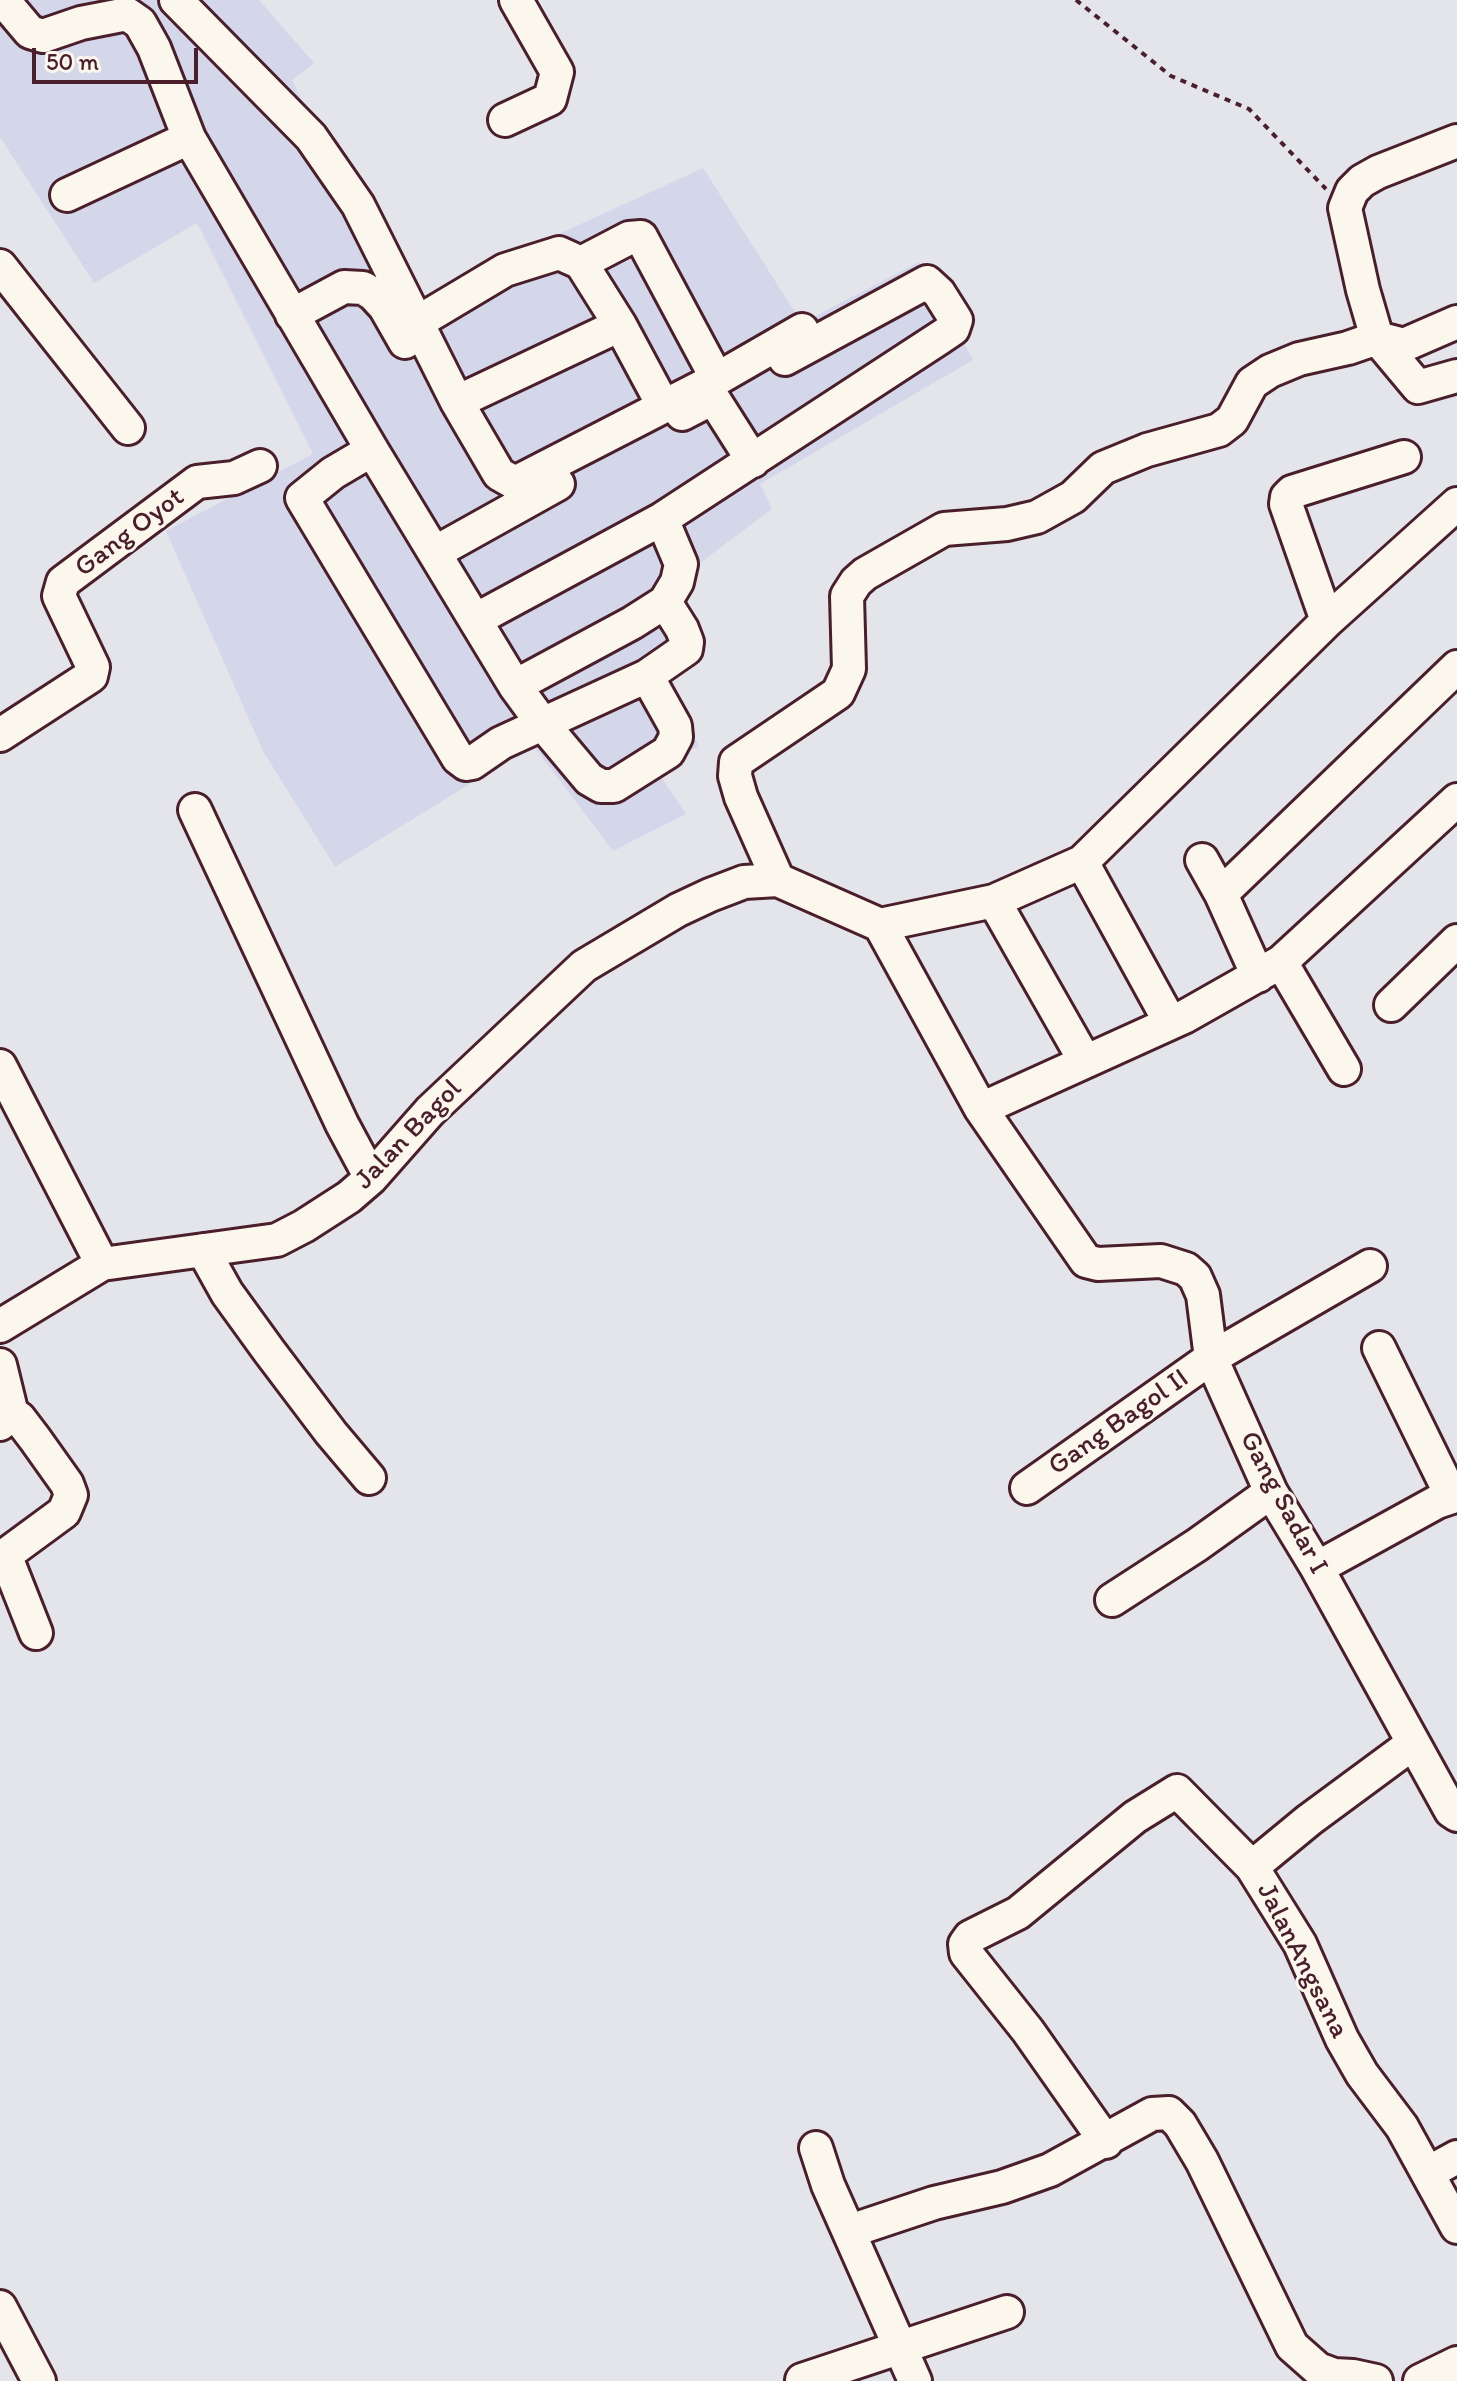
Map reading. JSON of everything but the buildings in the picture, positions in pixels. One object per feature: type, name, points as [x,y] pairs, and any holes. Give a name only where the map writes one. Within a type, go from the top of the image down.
[{"type":"street","points":[[3,0],[30,32],[43,36],[81,23],[127,14],[140,23],[154,48],[189,138],[372,450],[515,686],[589,779],[601,786],[614,786],[668,752],[676,737],[675,726],[647,676]]},
{"type":"street","points":[[176,0],[311,137],[358,205],[457,402],[499,474],[515,483],[664,407],[715,389],[802,330]]},
{"type":"street","points":[[505,120],[550,99],[557,72],[516,0]]},
{"type":"street","points":[[67,195],[189,138]]},
{"type":"street","points":[[1457,141],[1362,181],[1352,191],[1345,208],[1377,338],[1418,387],[1457,376]]},
{"type":"street","points":[[581,263],[629,238],[641,237],[753,461]]},
{"type":"street","points":[[418,322],[505,270],[559,253],[581,263],[620,325],[664,407]]},
{"type":"street","points":[[0,266],[128,428]]},
{"type":"street","points":[[436,552],[715,389],[911,289],[927,282],[939,293],[956,320],[953,329],[662,519],[477,619]]},
{"type":"street","points":[[292,315],[344,287],[363,288],[373,294],[385,307],[501,515]]},
{"type":"street","points":[[778,880],[741,797],[735,776],[736,762],[838,693],[849,669],[847,596],[865,574],[944,529],[1007,524],[1037,517],[1073,497],[1103,468],[1147,450],[1219,430],[1232,420],[1252,383],[1270,371],[1299,359],[1377,338],[1404,345],[1457,322]]},
{"type":"street","points":[[457,402],[620,325]]},
{"type":"street","points":[[372,450],[333,473],[302,498],[458,758],[466,764],[542,723],[647,676],[686,649],[682,629],[665,602]]},
{"type":"street","points":[[1327,621],[1286,504],[1287,497],[1292,492],[1404,457]]},
{"type":"street","name":"Gang Oyot","points":[[0,735],[91,676],[93,667],[59,596],[63,582],[197,482],[234,478],[260,466]]},
{"type":"street","points":[[1457,504],[1327,621],[1082,862],[994,901],[880,925],[981,1109],[1192,1013],[1269,969],[1457,800]]},
{"type":"street","points":[[515,686],[665,602],[677,582],[681,564],[662,519]]},
{"type":"street","points":[[1221,894],[1457,667]]},
{"type":"street","points":[[195,810],[342,1124],[371,1178]]},
{"type":"street","points":[[1202,860],[1269,969],[1344,1069]]},
{"type":"street","points":[[1082,862],[1170,1022]]},
{"type":"street","name":"Jalan Bagol","points":[[102,1264],[277,1240],[338,1204],[371,1178],[430,1111],[584,966],[678,910],[710,895],[744,882],[778,880],[880,925]]},
{"type":"street","points":[[994,901],[1085,1061]]},
{"type":"street","points":[[1391,1005],[1457,941]]},
{"type":"street","points":[[0,1066],[102,1264],[0,1326]]},
{"type":"street","name":"Gang Sadar I","points":[[981,1109],[1081,1251],[1098,1264],[1161,1261],[1186,1269],[1195,1277],[1203,1295],[1211,1358],[1271,1492],[1317,1568],[1412,1744],[1451,1811],[1457,1815]]},
{"type":"street","points":[[203,1250],[227,1293],[269,1351],[369,1478]]},
{"type":"street","name":"Gang Bagol II","points":[[1027,1488],[1211,1358],[1370,1266]]},
{"type":"street","points":[[1317,1568],[1437,1502],[1454,1497],[1379,1348]]},
{"type":"street","points":[[0,1365],[5,1418],[19,1418],[67,1484],[71,1495],[64,1512],[3,1558],[36,1633]]},
{"type":"street","points":[[1112,1600],[1271,1492]]},
{"type":"street","name":"JalanAngsana","points":[[1412,1744],[1309,1820],[1252,1867],[1300,1944],[1342,2039],[1362,2074],[1402,2127],[1457,2227]]},
{"type":"street","points":[[1106,2142],[1028,2031],[966,1953],[965,1944],[970,1937],[1018,1913],[1135,1817],[1177,1791],[1252,1867]]},
{"type":"street","points":[[850,2231],[1050,2170],[1106,2142],[1152,2114],[1169,2113],[1180,2124],[1202,2161],[1292,2346],[1318,2369],[1334,2375],[1376,2381]]},
{"type":"street","points":[[816,2148],[828,2185],[915,2381]]},
{"type":"street","points":[[1428,2173],[1457,2157]]},
{"type":"street","points":[[0,2307],[39,2381]]},
{"type":"street","points":[[802,2380],[1007,2312]]},
{"type":"street","points":[[1420,2381],[1457,2363]]},
{"type":"path","points":[[1076,0],[1171,76],[1249,109],[1345,208]]},
{"type":"shaded area","points":[[0,0],[259,0],[314,63],[292,80],[402,306],[703,168],[802,323],[919,262],[973,360],[760,484],[772,509],[665,589],[702,656],[662,687],[699,746],[655,768],[686,814],[613,851],[533,745],[335,867],[263,751],[166,531],[313,454],[197,223],[94,283],[0,137]]}]
